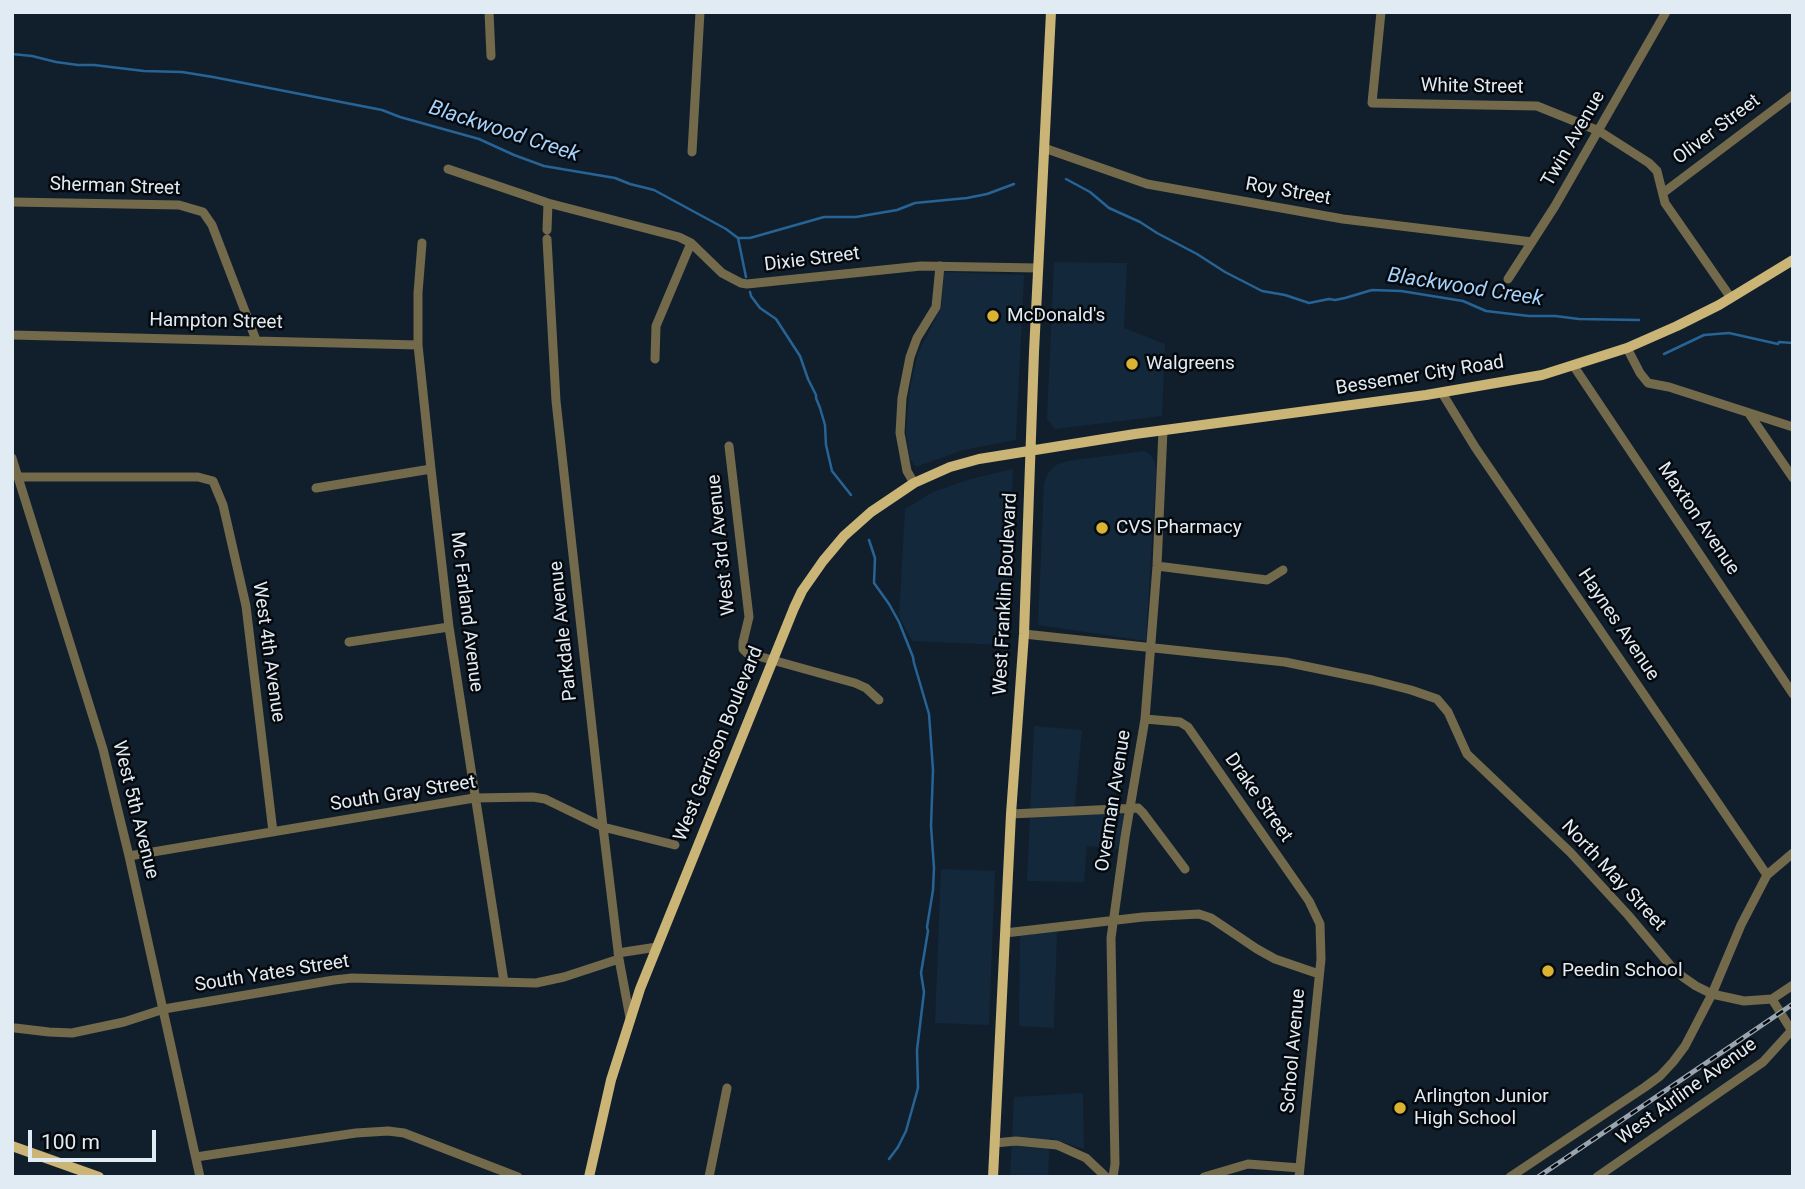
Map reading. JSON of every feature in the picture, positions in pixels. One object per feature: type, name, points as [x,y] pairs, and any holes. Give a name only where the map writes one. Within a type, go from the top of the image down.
[{"type":"main road","name":"West Franklin Boulevard","points":[[993,1177],[1011,814],[1024,635],[1051,12]]},
{"type":"main road","name":"Bessemer City Road","points":[[1030,451],[1163,430],[1441,393],[1542,374],[1627,348],[1702,314],[1793,260]]},
{"type":"main road","name":"West Garrison Boulevard","points":[[589,1177],[611,1080],[630,1018],[802,591],[844,536],[871,512],[914,483],[950,467],[1030,451]]},
{"type":"main road","points":[[12,1146],[99,1177]]},
{"type":"street","points":[[489,12],[491,57]]},
{"type":"street","points":[[692,152],[700,12]]},
{"type":"street","name":"White Street","points":[[1381,12],[1372,103],[1537,106],[1599,131],[1657,171],[1665,203],[1731,298]]},
{"type":"street","name":"Twin Avenue","points":[[1508,279],[1555,206],[1666,12]]},
{"type":"street","name":"Oliver Street","points":[[1663,193],[1793,94]]},
{"type":"street","name":"Roy Street","points":[[1044,148],[1147,184],[1343,219],[1532,242]]},
{"type":"street","name":"Dixie Street","points":[[448,169],[548,203],[679,237],[691,243],[722,273],[747,285],[903,267],[1038,268]]},
{"type":"street","name":"Sherman Street","points":[[12,202],[179,205],[203,212],[212,225],[256,340]]},
{"type":"street","name":"Parkdale Avenue","points":[[548,203],[547,235],[556,401],[603,827],[619,956],[630,1018]]},
{"type":"street","name":"Mc Farland Avenue","points":[[422,243],[418,345],[431,469],[449,626],[504,982]]},
{"type":"street","points":[[655,359],[656,326],[691,243]]},
{"type":"street","points":[[914,483],[907,471],[900,433],[902,398],[910,357],[917,338],[936,307],[940,266]]},
{"type":"street","name":"Hampton Street","points":[[12,335],[418,345]]},
{"type":"street","points":[[1627,348],[1648,383],[1669,387],[1793,428]]},
{"type":"street","name":"Maxton Avenue","points":[[1573,365],[1793,694]]},
{"type":"street","name":"Haynes Avenue","points":[[1441,393],[1767,875]]},
{"type":"street","points":[[1750,415],[1793,478]]},
{"type":"street","name":"Overman Avenue","points":[[1113,1177],[1112,920],[1145,719],[1157,566],[1163,430]]},
{"type":"street","name":"West 3rd Avenue","points":[[729,446],[750,617],[742,646],[747,653],[773,659]]},
{"type":"street","name":"West 5th Avenue","points":[[12,458],[103,749],[200,1177]]},
{"type":"street","points":[[316,488],[431,469]]},
{"type":"street","name":"West 4th Avenue","points":[[18,477],[198,477],[213,481],[223,505],[247,606],[274,831]]},
{"type":"street","points":[[1157,566],[1268,580],[1283,570]]},
{"type":"street","points":[[349,642],[449,626]]},
{"type":"street","points":[[1024,635],[1151,648]]},
{"type":"street","name":"North May Street","points":[[1151,648],[1285,662],[1411,690],[1437,699],[1448,712],[1467,754],[1570,852],[1629,915],[1670,965],[1696,986],[1712,994],[1744,1000],[1772,999]]},
{"type":"street","points":[[773,659],[855,683],[866,688],[878,701]]},
{"type":"street","name":"Drake Street","points":[[1145,719],[1180,722],[1188,727],[1309,901],[1320,928]]},
{"type":"street","name":"South Gray Street","points":[[129,856],[474,798],[545,799],[603,827],[675,845]]},
{"type":"street","points":[[1011,814],[1138,808],[1185,869]]},
{"type":"street","points":[[1510,1177],[1660,1076],[1673,1062],[1685,1046],[1712,994],[1741,925],[1767,875],[1793,853]]},
{"type":"street","points":[[1005,933],[1112,920],[1199,914],[1218,921],[1275,959],[1319,975]]},
{"type":"street","name":"School Avenue","points":[[1300,1172],[1321,959],[1320,928]]},
{"type":"street","name":"South Yates Street","points":[[15,1028],[72,1033],[124,1022],[164,1009],[343,979],[528,983],[548,981],[619,956],[657,947]]},
{"type":"street","points":[[1792,1031],[1772,999],[1793,985]]},
{"type":"street","name":"West Airline Avenue","points":[[1597,1177],[1763,1062],[1792,1031]]},
{"type":"street","points":[[709,1177],[727,1088]]},
{"type":"street","points":[[196,1157],[356,1133],[388,1131],[404,1133],[518,1177]]},
{"type":"street","points":[[995,1143],[1056,1144],[1086,1158],[1106,1177]]},
{"type":"street","points":[[1204,1177],[1248,1164],[1300,1172]]},
{"type":"shaded area","points":[[1054,262],[1127,263],[1124,328],[1165,344],[1162,416],[1055,429],[1047,419]]},
{"type":"shaded area","points":[[944,272],[1024,275],[1016,440],[963,450],[916,467],[910,459],[906,433],[909,393],[918,353],[941,308]]},
{"type":"shaded area","points":[[1144,451],[1151,455],[1155,462],[1156,473],[1146,641],[1038,625],[1044,483],[1048,473],[1056,465],[1067,461]]},
{"type":"shaded area","points":[[1013,469],[1005,645],[912,641],[899,616],[905,509],[933,492]]},
{"type":"shaded area","points":[[1034,726],[1082,730],[1074,813],[1125,813],[1121,849],[1087,846],[1084,882],[1027,881]]},
{"type":"shaded area","points":[[941,869],[995,871],[989,1025],[935,1023]]},
{"type":"shaded area","points":[[1057,931],[1054,1028],[1019,1026],[1020,935]]},
{"type":"shaded area","points":[[1083,1093],[1084,1149],[1050,1138],[1048,1177],[1010,1177],[1014,1097]]},
{"type":"waterway","name":"Blackwood Creek","points":[[12,54],[78,65],[182,72],[382,110],[479,139],[544,166],[615,178],[654,190],[738,238],[750,238],[824,217],[856,217],[897,210],[915,203],[967,198],[1014,184]]},
{"type":"waterway","name":"Blackwood Creek","points":[[1066,179],[1090,192],[1109,208],[1140,222],[1262,291],[1309,303],[1345,298],[1372,290],[1401,291],[1463,301],[1486,311],[1579,319],[1639,320]]},
{"type":"waterway","points":[[738,238],[746,277]]},
{"type":"waterway","points":[[750,292],[760,308],[776,319],[800,356],[825,425],[832,471],[851,495]]},
{"type":"waterway","name":"Blackwood Creek","points":[[1664,354],[1704,335],[1729,333],[1778,344],[1793,343]]},
{"type":"waterway","points":[[869,540],[875,558],[874,583],[899,622],[913,657],[929,714],[933,770],[933,890],[921,973],[924,992],[917,1050],[918,1088],[906,1131],[889,1159]]},
{"type":"railway","points":[[1538,1177],[1793,1004]]},
{"type":"place","name":"McDonald's","points":[[993,316]]},
{"type":"place","name":"Walgreens","points":[[1132,364]]},
{"type":"place","name":"CVS Pharmacy","points":[[1102,528]]},
{"type":"place","name":"Peedin School","points":[[1548,971]]},
{"type":"place","name":"Arlington Junior High School","points":[[1400,1108]]}]
